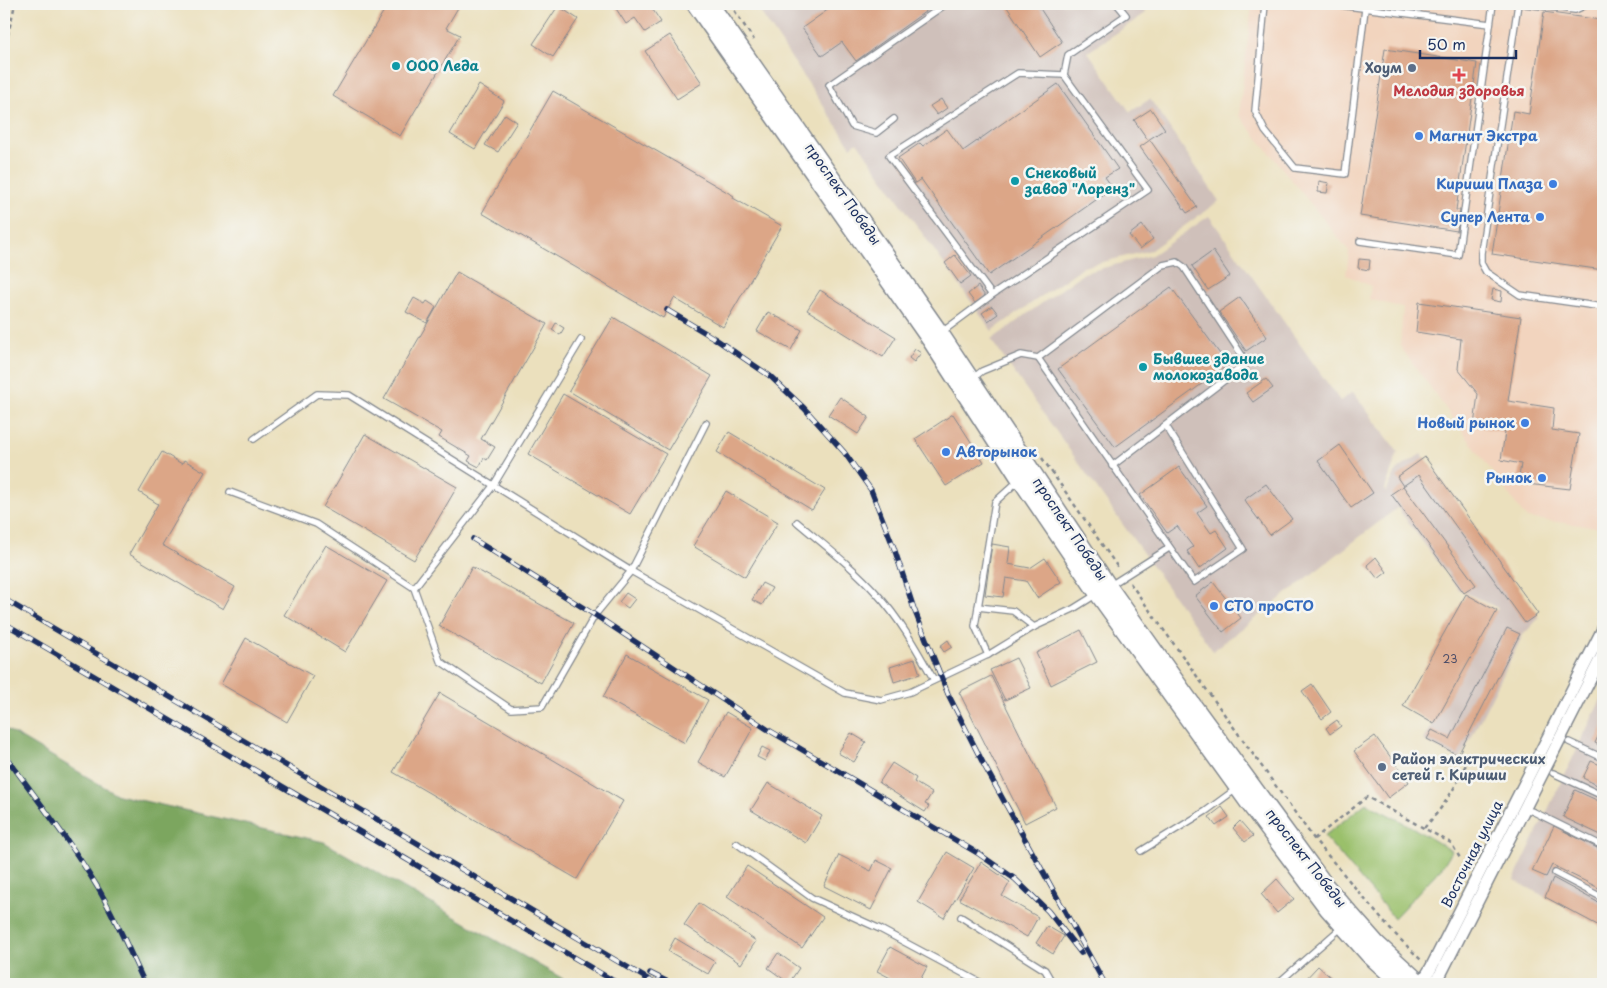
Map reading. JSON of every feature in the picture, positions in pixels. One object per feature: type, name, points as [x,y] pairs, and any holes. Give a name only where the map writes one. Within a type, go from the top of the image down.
[{"type":"main road","name":"проспект Победы","points":[[700,4],[936,337],[1104,590]]},
{"type":"main road","name":"проспект Победы","points":[[966,384],[1020,479],[1104,590],[1243,785],[1290,860],[1328,909],[1377,944],[1421,984]]},
{"type":"main road","name":"проспект Победы","points":[[1348,922],[1390,981]]},
{"type":"street","name":"Восточная улица","points":[[1421,984],[1431,968],[1603,629]]},
{"type":"street","name":"Восточная улица","points":[[1433,984],[1525,809],[1603,654]]},
{"type":"lane","points":[[894,119],[876,132],[852,126],[829,85],[946,4]]},
{"type":"lane","points":[[936,337],[992,295],[1148,190],[1064,75],[1068,55],[1126,15],[1117,4]]},
{"type":"lane","points":[[1265,4],[1255,111],[1265,131],[1295,168],[1345,174],[1365,9]]},
{"type":"lane","points":[[1331,4],[1490,24]]},
{"type":"lane","points":[[1360,241],[1458,255],[1493,4]]},
{"type":"lane","points":[[1518,4],[1481,263],[1486,272],[1520,295],[1603,307]]},
{"type":"lane","points":[[1525,4],[1575,10],[1588,4]]},
{"type":"lane","points":[[992,295],[889,156],[1018,73],[1064,75]]},
{"type":"lane","points":[[1038,358],[1163,265],[1177,262],[1184,268],[1247,364],[1112,466]]},
{"type":"lane","points":[[414,588],[493,486],[581,340]]},
{"type":"lane","points":[[966,384],[982,371],[1021,355],[1038,358],[1194,582],[1243,549],[1166,426]]},
{"type":"lane","points":[[254,439],[317,394],[349,395],[631,571],[845,693],[881,700],[910,692],[988,655],[1034,628],[1073,609],[1169,548]]},
{"type":"lane","points":[[230,492],[316,524],[414,588],[440,661],[511,709],[542,707],[595,615],[631,571],[706,423]]},
{"type":"lane","points":[[988,655],[975,626],[995,502],[1020,479]]},
{"type":"lane","points":[[797,522],[850,567],[877,594],[900,623],[934,680]]},
{"type":"lane","points":[[978,607],[1013,611],[1034,628]]},
{"type":"lane","points":[[1569,742],[1603,758]]},
{"type":"lane","points":[[1553,773],[1603,796]]},
{"type":"lane","points":[[1141,851],[1206,811],[1243,785]]},
{"type":"lane","points":[[1525,809],[1603,846]]},
{"type":"lane","points":[[736,843],[812,898],[880,930],[983,984]]},
{"type":"lane","points":[[1555,873],[1603,898]]},
{"type":"lane","points":[[961,916],[1045,970],[1052,984]]},
{"type":"lane","points":[[1277,984],[1348,922]]},
{"type":"path","points":[[4,67],[7,39],[15,4]]},
{"type":"path","points":[[730,4],[756,42]]},
{"type":"path","points":[[1038,453],[1314,840],[1390,929],[1431,968]]},
{"type":"path","points":[[1424,828],[1438,813],[1456,786],[1467,762]]},
{"type":"path","points":[[1314,840],[1367,797],[1452,843],[1460,858]]},
{"type":"shaded area","points":[[764,4],[1140,4],[1146,13],[1088,52],[1130,112],[1150,99],[1219,201],[1151,250],[1083,267],[992,331],[857,142],[851,147],[759,10],[765,6]]},
{"type":"shaded area","points":[[1252,4],[1603,4],[1603,528],[1526,518],[1400,346],[1403,308],[1369,299],[1371,286],[1346,275],[1349,251],[1239,115]]},
{"type":"shaded area","points":[[1209,216],[1340,401],[1353,392],[1398,452],[1385,489],[1386,492],[1396,471],[1421,454],[1539,618],[1523,635],[1460,760],[1423,740],[1498,608],[1458,589],[1396,506],[1397,508],[1213,651],[991,340],[1084,273],[1152,255]]},
{"type":"shaded area","points":[[1603,695],[1603,928],[1514,880]]},
{"type":"green space","points":[[4,728],[118,795],[324,842],[572,984],[4,984]]},
{"type":"green space","points":[[1366,803],[1452,851],[1442,867],[1394,918],[1324,836]]},
{"type":"building","name":"ООО Леда","points":[[388,4],[455,4],[459,6],[446,28],[460,35],[400,136],[333,96]]},
{"type":"building","points":[[613,4],[649,4],[661,22],[645,32],[635,18],[626,24]]},
{"type":"building","points":[[836,4],[936,4],[856,61],[842,42],[822,56],[802,28]]},
{"type":"building","points":[[1005,4],[1037,4],[1062,42],[1040,57]]},
{"type":"building","points":[[558,6],[578,19],[553,57],[533,44]]},
{"type":"building","name":"Кириши Плаза","points":[[1544,12],[1601,20],[1603,14],[1603,270],[1492,254],[1513,111],[1529,114]]},
{"type":"building","points":[[670,35],[702,83],[677,99],[645,51]]},
{"type":"building","name":"Магнит Экстра","points":[[1385,49],[1477,63],[1456,210],[1460,210],[1457,231],[1360,216]]},
{"type":"building","name":"Снековый завод \"Лоренз\"","points":[[1058,84],[1118,169],[1105,177],[1113,188],[989,275],[921,179],[915,183],[898,158],[920,143],[923,146],[947,129],[963,151]]},
{"type":"building","points":[[479,85],[504,101],[475,149],[450,134]]},
{"type":"building","points":[[553,91],[782,226],[723,327],[674,298],[663,318],[482,213]]},
{"type":"building","points":[[941,99],[947,108],[937,115],[930,106]]},
{"type":"building","points":[[1151,109],[1165,129],[1148,140],[1134,120]]},
{"type":"building","points":[[505,114],[517,122],[498,152],[485,145]]},
{"type":"building","points":[[1150,140],[1197,207],[1187,213],[1140,147]]},
{"type":"building","points":[[1319,181],[1329,183],[1327,193],[1318,192]]},
{"type":"building","points":[[1142,225],[1153,239],[1140,249],[1129,235]]},
{"type":"building","points":[[1213,251],[1230,276],[1208,290],[1192,266]]},
{"type":"building","points":[[955,255],[971,276],[960,284],[945,263]]},
{"type":"building","points":[[1359,259],[1370,260],[1369,270],[1358,268]]},
{"type":"building","points":[[457,272],[547,324],[481,439],[495,447],[487,460],[484,458],[479,467],[468,461],[471,456],[439,437],[442,432],[384,399]]},
{"type":"building","points":[[978,286],[985,296],[975,303],[968,294]]},
{"type":"building","name":"Бывшее здание молокозавода","points":[[1171,287],[1228,365],[1115,447],[1058,369]]},
{"type":"building","points":[[1493,289],[1502,291],[1501,302],[1491,300]]},
{"type":"building","points":[[820,290],[896,337],[883,357],[807,310]]},
{"type":"building","points":[[1240,297],[1267,337],[1246,351],[1219,312]]},
{"type":"building","points":[[414,298],[425,304],[427,301],[436,307],[427,323],[406,312]]},
{"type":"building","points":[[1419,302],[1521,317],[1508,401],[1554,408],[1552,430],[1579,434],[1570,489],[1518,483],[1521,464],[1501,460],[1505,432],[1474,426],[1478,394],[1458,369],[1461,339],[1416,332]]},
{"type":"building","points":[[992,306],[998,314],[988,321],[982,313]]},
{"type":"building","points":[[768,312],[802,330],[791,350],[757,331]]},
{"type":"building","points":[[613,317],[712,376],[668,450],[569,391]]},
{"type":"building","points":[[556,323],[564,328],[560,335],[552,330]]},
{"type":"building","points":[[915,349],[921,353],[914,362],[909,358]]},
{"type":"building","points":[[1266,379],[1273,388],[1253,402],[1246,393]]},
{"type":"building","points":[[563,394],[666,454],[630,514],[528,454]]},
{"type":"building","points":[[840,397],[869,417],[858,434],[828,415]]},
{"type":"building","points":[[953,414],[984,462],[946,486],[915,439]]},
{"type":"building","points":[[729,432],[825,490],[812,510],[717,452]]},
{"type":"building","points":[[365,434],[457,487],[414,560],[323,507]]},
{"type":"building","points":[[1340,445],[1373,493],[1351,508],[1318,461]]},
{"type":"building","points":[[162,452],[182,464],[184,460],[205,472],[162,545],[235,587],[223,609],[129,554],[158,504],[139,492]]},
{"type":"building","points":[[1425,457],[1538,614],[1525,623],[1419,475],[1403,486],[1397,477]]},
{"type":"building","points":[[1179,467],[1207,506],[1197,513],[1211,533],[1216,530],[1228,548],[1199,569],[1187,551],[1193,547],[1177,526],[1167,533],[1140,495]]},
{"type":"building","points":[[1266,484],[1292,519],[1270,535],[1244,500]]},
{"type":"building","points":[[1403,486],[1476,585],[1464,593],[1391,494]]},
{"type":"building","points":[[726,491],[778,522],[745,577],[693,546]]},
{"type":"building","points":[[992,544],[1010,547],[1008,564],[1030,568],[1045,558],[1061,582],[1037,598],[1026,581],[1006,578],[1003,597],[985,595]]},
{"type":"building","points":[[326,545],[387,581],[345,652],[284,615]]},
{"type":"building","points":[[1376,557],[1387,572],[1378,579],[1367,565]]},
{"type":"building","points":[[472,567],[574,623],[541,683],[439,626]]},
{"type":"building","points":[[1213,582],[1241,618],[1223,632],[1195,596]]},
{"type":"building","points":[[762,583],[772,588],[762,605],[752,600]]},
{"type":"building","points":[[626,593],[635,599],[628,608],[619,602]]},
{"type":"building","points":[[1466,594],[1497,611],[1434,724],[1403,706]]},
{"type":"building","points":[[1507,628],[1520,634],[1458,755],[1427,739],[1432,730],[1450,739]]},
{"type":"building","points":[[1081,630],[1097,662],[1051,685],[1036,653]]},
{"type":"building","points":[[246,638],[313,676],[287,722],[221,684]]},
{"type":"building","points":[[948,640],[952,647],[944,652],[940,646]]},
{"type":"building","points":[[627,654],[708,700],[685,743],[603,697]]},
{"type":"building","points":[[1016,658],[1031,688],[1005,700],[990,670]]},
{"type":"building","points":[[915,659],[920,674],[894,682],[890,667]]},
{"type":"building","points":[[991,676],[1056,807],[1025,823],[959,692]]},
{"type":"building","points":[[1312,684],[1331,712],[1322,719],[1302,691]]},
{"type":"building","points":[[440,693],[623,801],[577,879],[393,772]]},
{"type":"building","points":[[726,712],[753,728],[725,777],[698,762]]},
{"type":"building","points":[[1337,720],[1341,726],[1330,734],[1326,728]]},
{"type":"building","points":[[1603,726],[1603,747],[1595,743]]},
{"type":"building","points":[[851,733],[866,742],[854,762],[838,753]]},
{"type":"building","points":[[1375,736],[1409,782],[1388,798],[1354,751]]},
{"type":"building","points":[[762,747],[770,751],[765,761],[757,757]]},
{"type":"building","points":[[1591,761],[1603,766],[1603,788],[1583,778]]},
{"type":"building","points":[[892,763],[916,778],[914,782],[932,793],[925,804],[929,806],[925,812],[879,783]]},
{"type":"building","points":[[768,783],[822,816],[806,843],[751,810]]},
{"type":"building","points":[[1575,790],[1603,803],[1603,836],[1563,817]]},
{"type":"building","points":[[1222,807],[1229,817],[1216,826],[1209,817]]},
{"type":"building","points":[[1240,821],[1253,836],[1245,842],[1233,828]]},
{"type":"building","points":[[1554,826],[1603,851],[1603,890],[1552,865],[1546,877],[1532,871]]},
{"type":"building","points":[[947,852],[974,868],[944,918],[918,902]]},
{"type":"building","points":[[839,855],[871,871],[876,860],[892,868],[871,910],[824,886]]},
{"type":"building","points":[[981,862],[1010,882],[1002,896],[1038,917],[1027,937],[959,899]]},
{"type":"building","points":[[747,866],[823,917],[802,948],[727,897]]},
{"type":"building","points":[[1553,878],[1603,905],[1603,928],[1545,897]]},
{"type":"building","points":[[1277,879],[1294,899],[1277,913],[1261,894]]},
{"type":"building","points":[[699,903],[756,941],[741,964],[684,925]]},
{"type":"building","points":[[1047,926],[1064,936],[1053,954],[1036,943]]},
{"type":"building","points":[[675,938],[715,962],[708,974],[668,951]]},
{"type":"building","points":[[890,947],[927,967],[918,984],[902,984],[877,971]]},
{"type":"building","points":[[778,953],[799,968],[789,983],[768,968]]},
{"type":"building","points":[[1318,966],[1338,984],[1301,984]]},
{"type":"railway","points":[[667,310],[714,338],[770,376],[804,408],[844,452],[871,490],[894,548],[914,609],[948,694],[984,765],[1105,984]]},
{"type":"railway","points":[[473,539],[595,615],[767,729],[979,854],[1015,879],[1048,911],[1081,953]]},
{"type":"railway","points":[[4,599],[656,984]]},
{"type":"railway","points":[[4,623],[619,984]]},
{"type":"railway","points":[[4,754],[98,888],[145,984]]},
{"type":"railway","points":[[650,973],[672,984]]},
{"type":"place","name":"ООО Леда","points":[[396,66]]},
{"type":"place","name":"Хоум","points":[[1412,68]]},
{"type":"place","name":"Мелодия здоровья","points":[[1459,75]]},
{"type":"place","name":"Магнит Экстра","points":[[1419,136]]},
{"type":"place","name":"Снековый завод \"Лоренз\"","points":[[1015,181]]},
{"type":"place","name":"Кириши Плаза","points":[[1553,184]]},
{"type":"place","name":"Супер Лента","points":[[1540,217]]},
{"type":"place","name":"Бывшее здание молокозавода","points":[[1143,367]]},
{"type":"place","name":"Новый рынок","points":[[1525,423]]},
{"type":"place","name":"Авторынок","points":[[946,452]]},
{"type":"place","name":"Рынок","points":[[1542,478]]},
{"type":"place","name":"СТО проСТО","points":[[1214,606]]},
{"type":"place","name":"Район электрических сетей г. Кириши","points":[[1382,767]]}]
